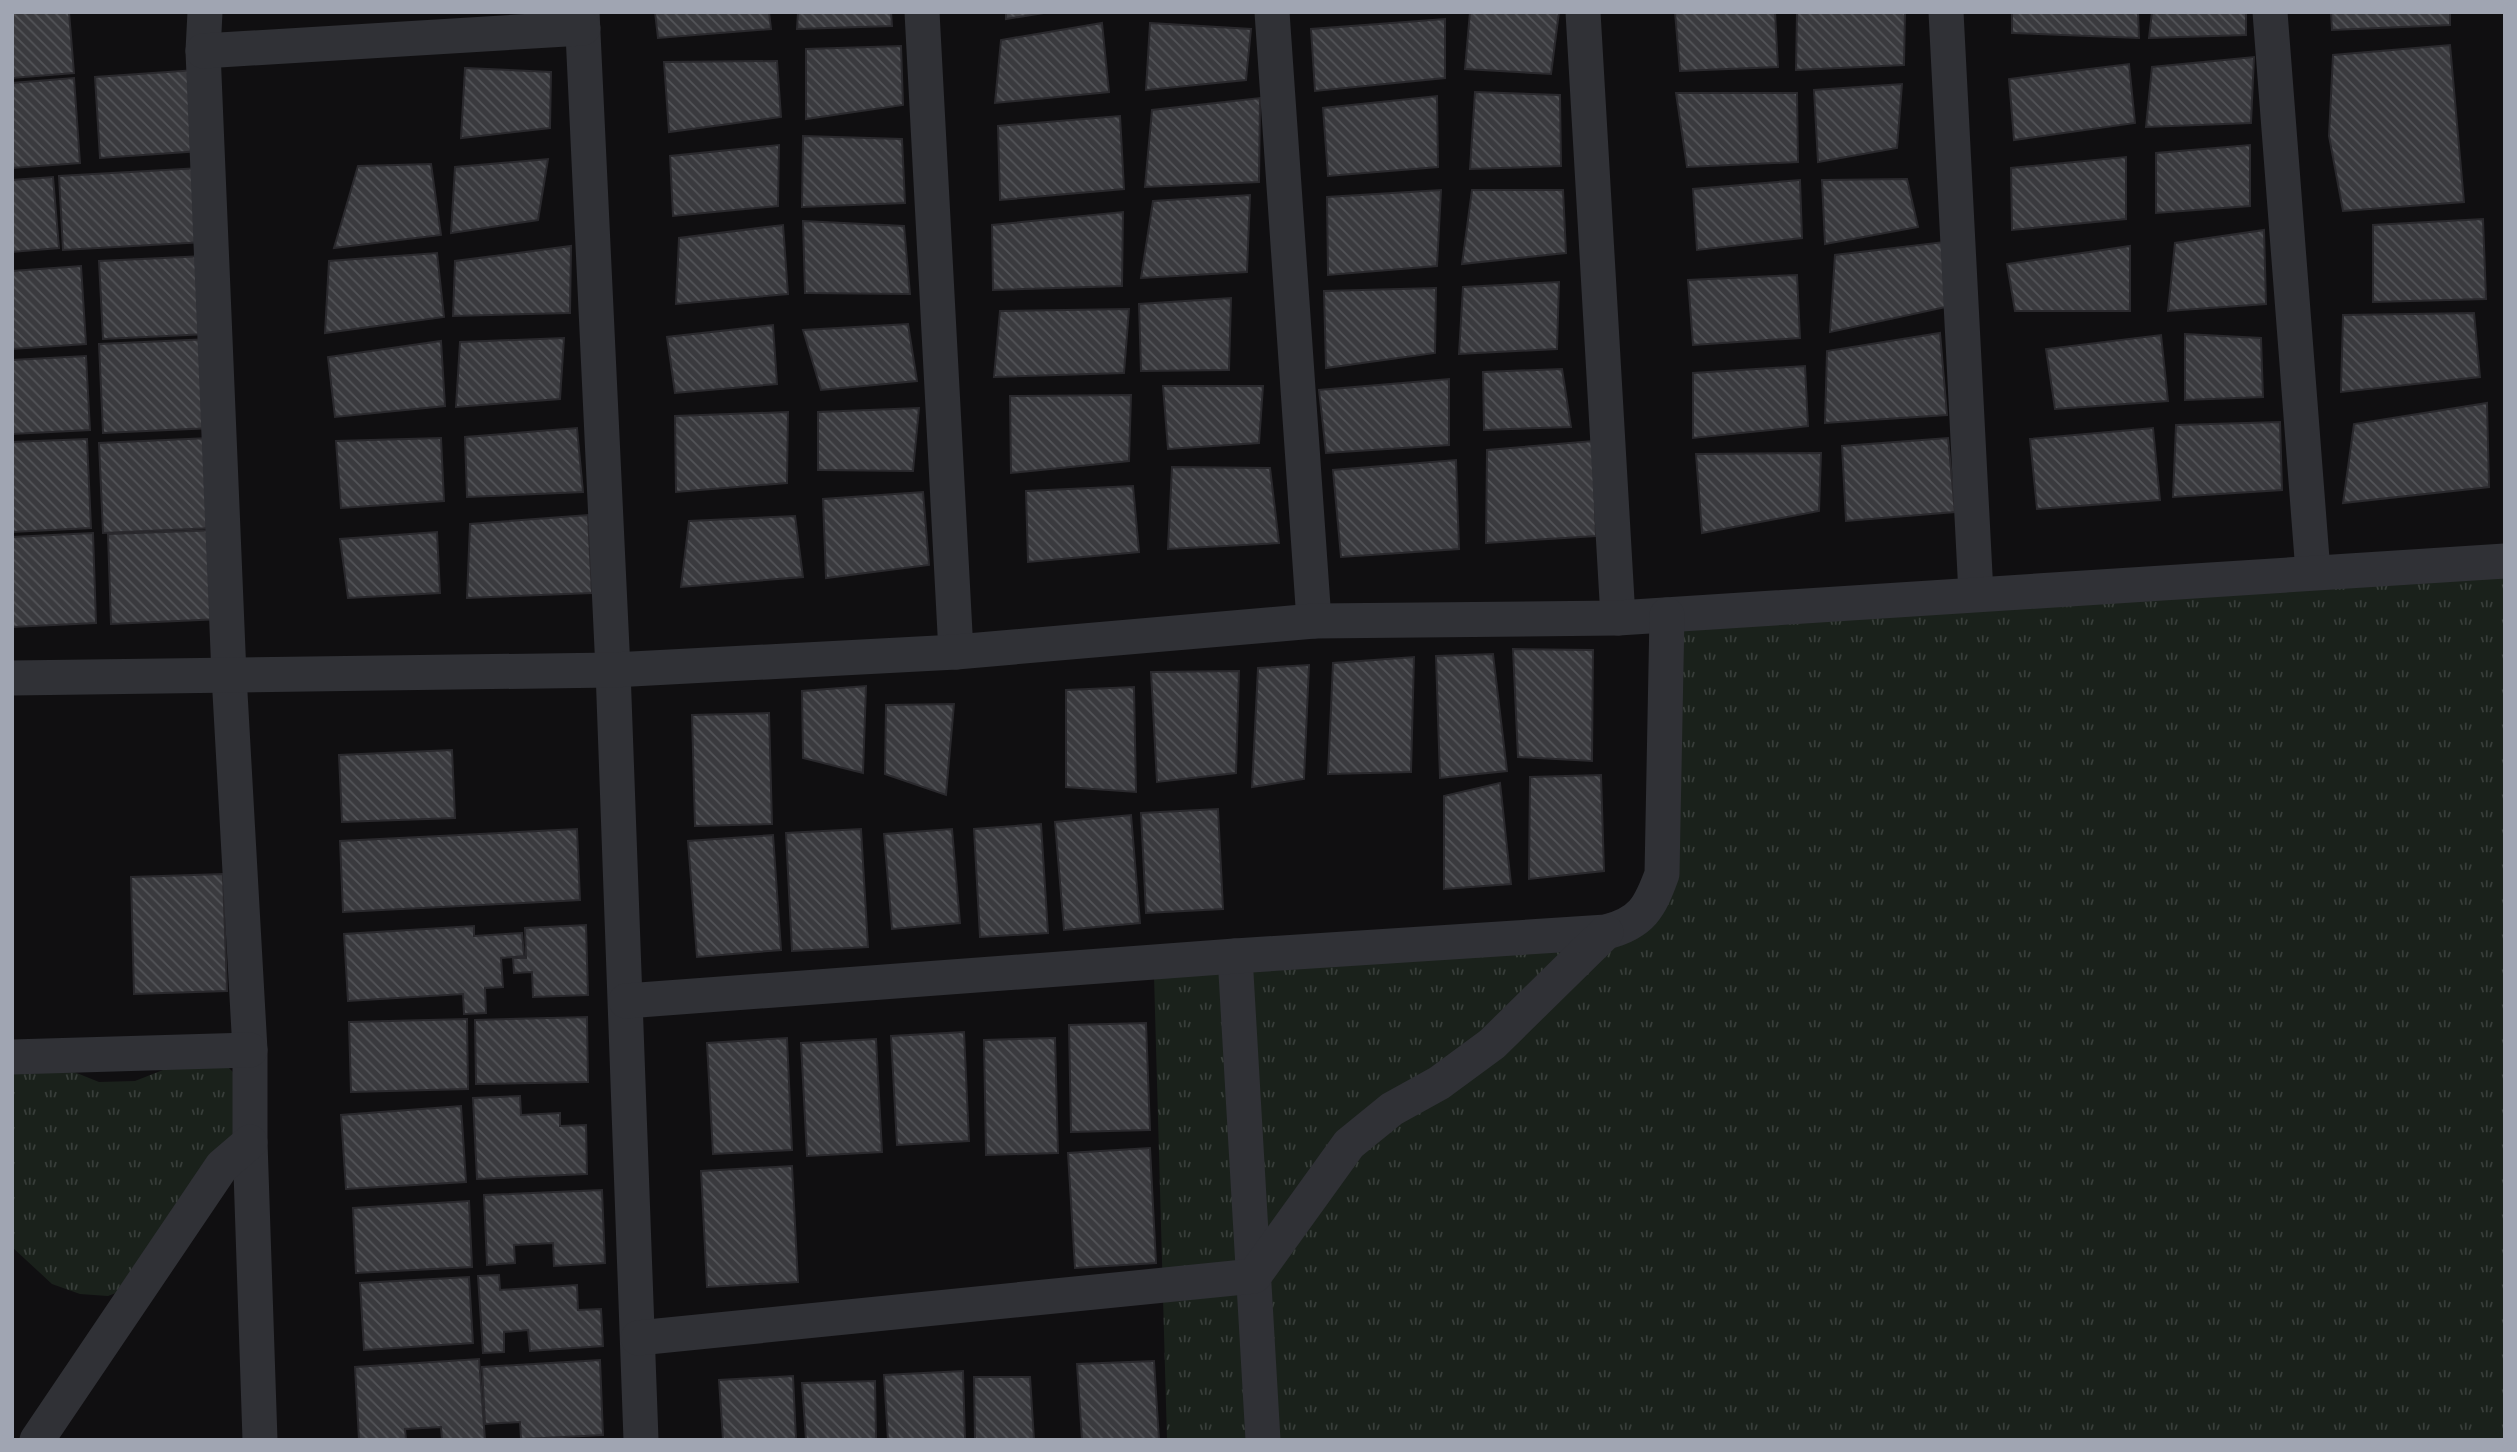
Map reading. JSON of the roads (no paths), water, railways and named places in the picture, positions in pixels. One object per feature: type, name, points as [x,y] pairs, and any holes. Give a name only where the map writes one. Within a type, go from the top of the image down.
[{"type":"street","points":[[205,12],[202,51],[229,675],[250,1050],[250,1142],[260,1440]]},
{"type":"street","points":[[922,12],[956,652]]},
{"type":"street","points":[[1272,12],[1314,621]]},
{"type":"street","points":[[1583,12],[1618,618]]},
{"type":"street","points":[[1946,12],[1976,594]]},
{"type":"street","points":[[2270,12],[2312,572]]},
{"type":"street","points":[[202,51],[583,20],[613,670],[641,1440]]},
{"type":"street","points":[[12,678],[613,670],[956,652],[1314,621],[1618,618],[2505,561]]},
{"type":"street","points":[[626,1001],[1606,932],[1624,928],[1640,917],[1653,897],[1662,874],[1667,615]]},
{"type":"street","points":[[638,1338],[1254,1276],[1349,1144],[1392,1109],[1439,1083],[1492,1044],[1606,932]]},
{"type":"street","points":[[1236,956],[1263,1440]]},
{"type":"street","points":[[12,1057],[250,1050]]},
{"type":"street","points":[[37,1440],[222,1166],[250,1142]]}]
